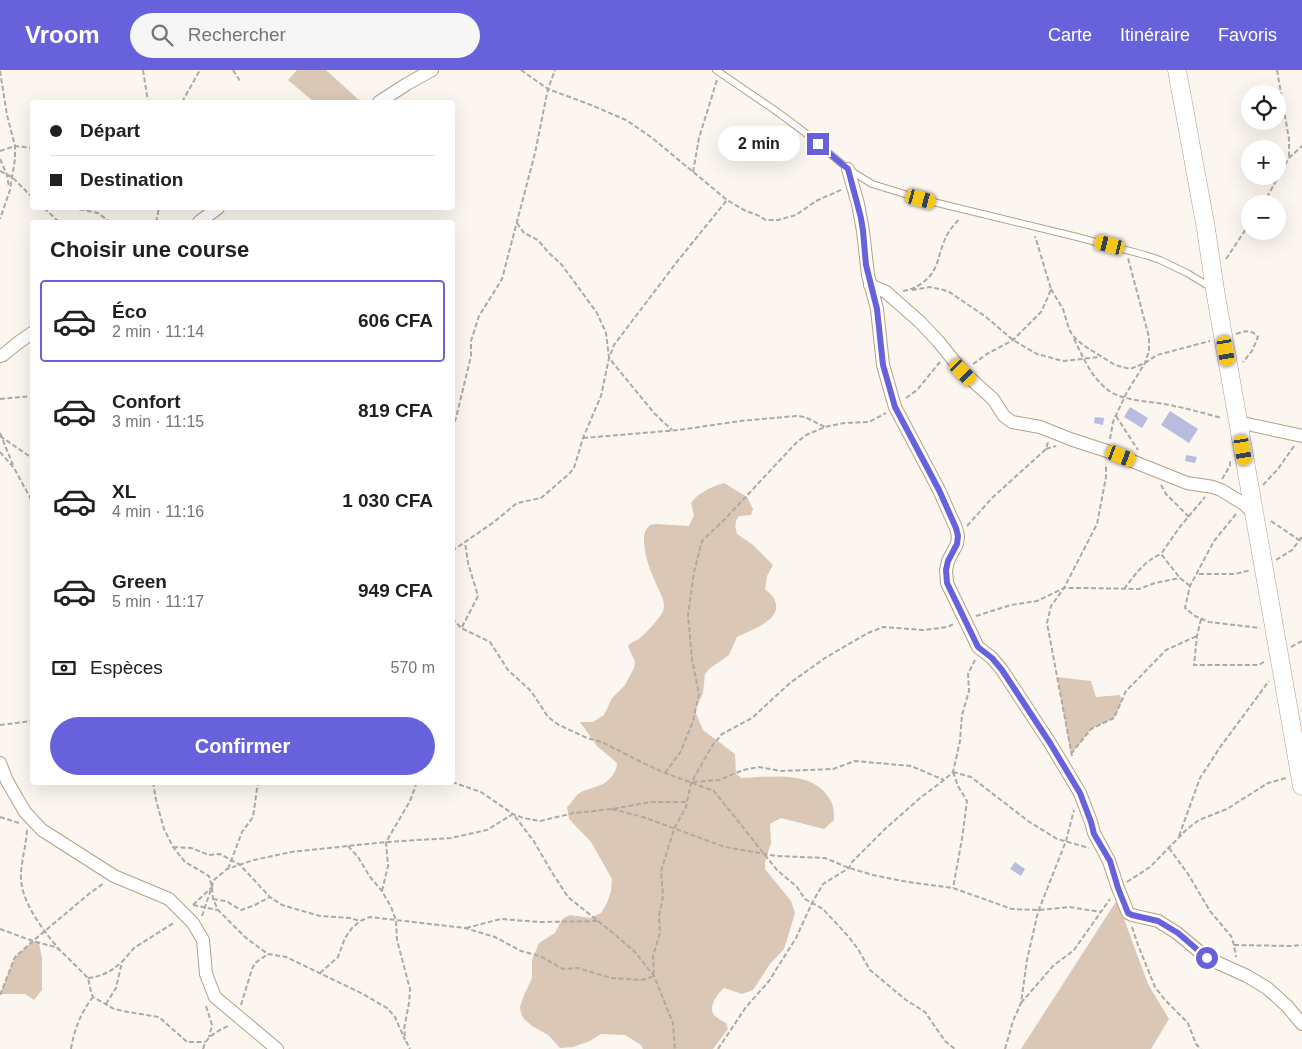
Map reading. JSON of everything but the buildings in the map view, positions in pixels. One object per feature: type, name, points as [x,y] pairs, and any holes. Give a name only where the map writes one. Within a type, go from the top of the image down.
[{"type":"street","points":[[382,100],[432,70]]},
{"type":"street","points":[[1177,70],[1231,378],[1250,506],[1275,630],[1301,777]]},
{"type":"street","points":[[848,169],[858,204],[866,265],[877,309],[883,365],[895,407],[939,490],[956,528],[957,544],[948,561],[946,570],[947,583],[978,647],[992,658],[1002,670],[1078,788],[1094,834],[1110,861],[1128,913],[1158,921],[1178,933],[1207,958],[1247,976],[1267,988],[1287,1006],[1302,1024]]},
{"type":"street","points":[[201,220],[215,210]]},
{"type":"street","points":[[870,285],[886,292],[920,322],[948,352],[963,372],[993,399],[1004,416],[1012,422],[1030,424],[1107,451],[1187,483],[1213,487],[1250,506]]},
{"type":"street","points":[[0,356],[30,334]]},
{"type":"street","points":[[1238,422],[1302,436]]},
{"type":"street","points":[[0,763],[7,781],[25,812],[42,830],[114,876],[169,899],[185,909],[202,940],[206,974],[214,997],[277,1049]]},
{"type":"lane","points":[[718,71],[803,131],[848,169],[872,184],[921,199],[1126,250],[1160,260],[1214,284]]},
{"type":"path","points":[[143,70],[148,100]]},
{"type":"path","points":[[183,100],[200,70]]},
{"type":"path","points":[[233,70],[240,81]]},
{"type":"path","points":[[521,70],[548,89],[626,120],[651,136],[727,200],[766,220],[778,220],[796,215],[816,201],[839,190],[852,187]]},
{"type":"path","points":[[455,421],[471,356],[471,341],[479,316],[502,279],[535,153],[548,89],[555,70]]},
{"type":"path","points":[[1277,70],[1289,139],[1290,158]]},
{"type":"path","points":[[694,172],[699,138],[718,71]]},
{"type":"path","points":[[0,72],[7,115],[15,146],[10,190],[0,219]]},
{"type":"path","points":[[0,151],[15,146],[30,148]]},
{"type":"path","points":[[1268,195],[1290,158],[1302,146]]},
{"type":"path","points":[[0,159],[7,175],[10,190]]},
{"type":"path","points":[[0,171],[12,177],[30,195]]},
{"type":"path","points":[[455,549],[518,503],[540,498],[574,468],[583,438],[601,396],[609,358],[614,345],[676,263],[727,200]]},
{"type":"path","points":[[46,210],[57,220]]},
{"type":"path","points":[[82,210],[98,213],[107,220]]},
{"type":"path","points":[[912,290],[932,273],[937,264],[946,235],[966,210]]},
{"type":"path","points":[[517,223],[524,233],[538,240],[562,265],[597,314],[606,333],[609,358],[654,413],[672,430]]},
{"type":"path","points":[[1032,226],[1052,289],[1063,309],[1069,329],[1088,366],[1103,386],[1110,392],[1125,397],[1174,406],[1238,422]]},
{"type":"path","points":[[1214,284],[1241,238]]},
{"type":"path","points":[[1073,762],[1047,623],[1051,606],[1064,588],[1097,524],[1106,477],[1107,451],[1113,422],[1145,362],[1149,350],[1149,337],[1126,250]]},
{"type":"path","points":[[886,292],[900,292],[930,287],[944,290],[986,316],[1013,340],[1036,354],[1064,361],[1102,357]]},
{"type":"path","points":[[963,372],[987,354],[1013,340],[1041,312],[1052,289]]},
{"type":"path","points":[[1073,336],[1083,345],[1115,365],[1130,369],[1157,356],[1249,330],[1258,336],[1252,351],[1231,378]]},
{"type":"path","points":[[665,773],[681,751],[693,721],[699,694],[692,659],[688,615],[694,572],[702,541],[806,434],[825,426],[869,422],[895,407],[917,390],[948,352]]},
{"type":"path","points":[[0,399],[30,396]]},
{"type":"path","points":[[583,438],[796,416],[805,417],[825,426]]},
{"type":"path","points":[[958,536],[992,498],[1046,449],[1051,432]]},
{"type":"path","points":[[0,433],[14,468],[30,496]]},
{"type":"path","points":[[1275,630],[1209,622],[1195,616],[1185,608],[1190,586],[1214,541],[1250,506],[1302,436]]},
{"type":"path","points":[[1,437],[30,456]]},
{"type":"path","points":[[0,452],[14,468]]},
{"type":"path","points":[[1124,589],[1138,571],[1161,554],[1179,528],[1213,487],[1223,478],[1230,466],[1230,457]]},
{"type":"path","points":[[1250,506],[1302,542]]},
{"type":"path","points":[[462,628],[478,596],[468,563],[465,542]]},
{"type":"path","points":[[1161,554],[1180,578],[1190,586]]},
{"type":"path","points":[[654,976],[653,956],[660,933],[659,916],[663,896],[661,871],[674,829],[686,807],[691,783],[712,746],[722,734],[752,718],[790,683],[825,658],[868,633],[883,628],[924,630],[948,627],[965,619],[1011,605],[1037,601],[1064,588],[1139,589],[1155,583],[1180,578]]},
{"type":"path","points":[[1201,618],[1196,636],[1194,665],[1259,665],[1302,641]]},
{"type":"path","points":[[455,621],[462,628],[490,642],[508,670],[531,691],[548,716],[560,725],[587,738],[602,742],[665,773],[714,791],[777,870],[797,887],[804,899],[823,909],[848,936],[870,970],[906,1000],[925,1012],[945,1041],[955,1049]]},
{"type":"path","points":[[1071,754],[1091,729],[1114,718],[1126,691],[1166,650],[1196,636]]},
{"type":"path","points":[[953,888],[967,802],[953,772],[960,741],[962,715],[969,691],[968,674],[979,654],[978,647]]},
{"type":"path","points":[[1178,838],[1200,778],[1268,682],[1271,675]]},
{"type":"path","points":[[0,725],[30,721]]},
{"type":"path","points":[[691,783],[718,780],[743,770],[759,767],[781,771],[833,769],[855,761],[911,766],[944,780]]},
{"type":"path","points":[[718,1049],[746,1007],[768,981],[792,945],[823,884],[849,868],[852,862],[885,829],[953,772]]},
{"type":"path","points":[[953,772],[971,777],[1028,821],[1056,839],[1104,852]]},
{"type":"path","points":[[1005,1049],[1013,1020],[1021,1003],[1053,966],[1074,950],[1118,888],[1150,867],[1187,829],[1199,820],[1227,809],[1268,784],[1301,777]]},
{"type":"path","points":[[455,783],[481,792],[513,814],[540,821],[574,813],[651,802],[687,802]]},
{"type":"path","points":[[154,785],[164,829],[173,847],[185,862],[209,876],[213,899],[218,910],[246,938],[268,954],[286,957],[363,994],[387,1008],[395,1017],[410,1049]]},
{"type":"path","points":[[228,869],[242,832],[252,818],[258,785]]},
{"type":"path","points":[[382,891],[388,866],[386,842],[410,801],[416,785]]},
{"type":"path","points":[[1021,1003],[1027,960],[1039,910],[1066,841],[1078,788]]},
{"type":"path","points":[[612,809],[643,817],[725,847],[776,856],[825,858],[873,875],[953,888],[1012,909],[1069,908],[1100,912]]},
{"type":"path","points":[[25,812],[27,826],[21,874],[22,889],[44,931],[88,978],[93,997],[114,1009],[159,1017],[187,1042],[205,1042]]},
{"type":"path","points":[[202,940],[200,922],[214,880],[228,869],[240,864],[290,852],[386,842],[451,838],[487,830],[513,814]]},
{"type":"path","points":[[513,814],[533,840],[568,897],[635,952],[654,976],[672,1023],[675,1049]]},
{"type":"path","points":[[348,846],[382,891],[396,920],[397,940],[410,989],[404,1029],[406,1040]]},
{"type":"path","points":[[173,847],[191,848],[209,855],[220,854],[240,864],[270,897],[282,905],[320,916],[350,918],[360,921]]},
{"type":"path","points":[[1168,848],[1188,874],[1210,911],[1231,936],[1239,968],[1247,976]]},
{"type":"path","points":[[0,994],[15,957],[90,893],[114,876]]},
{"type":"path","points":[[88,978],[111,972],[134,948],[170,925],[185,909],[212,887]]},
{"type":"path","points":[[213,899],[226,901],[241,910],[270,897]]},
{"type":"path","points":[[185,909],[205,908],[218,910]]},
{"type":"path","points":[[1128,913],[1138,945],[1155,987],[1188,1023],[1196,1044],[1201,1049]]},
{"type":"path","points":[[320,973],[338,957],[345,938],[352,928],[360,921],[370,917],[465,928],[495,937],[521,951],[540,956],[563,969],[578,968],[611,978],[642,980],[654,976]]},
{"type":"path","points":[[465,928],[501,919],[540,922],[598,920]]},
{"type":"path","points":[[0,929],[55,947],[61,951]]},
{"type":"path","points":[[1234,945],[1302,945]]},
{"type":"path","points":[[203,1049],[209,1037],[228,1025],[241,1020],[252,969],[255,964],[268,954]]},
{"type":"path","points":[[106,1004],[116,988],[122,962]]},
{"type":"path","points":[[209,1037],[212,1025],[206,1005],[211,988]]},
{"type":"path","points":[[71,1049],[73,1035],[81,1016],[93,997]]},
{"type":"shaded area","points":[[297,70],[326,70],[359,100],[312,100],[288,80]]},
{"type":"shaded area","points":[[724,483],[747,497],[753,509],[751,515],[739,516],[736,523],[737,534],[753,545],[773,565],[767,576],[765,589],[773,597],[776,608],[774,614],[764,624],[737,637],[729,655],[705,674],[703,693],[695,711],[703,730],[735,754],[736,774],[741,778],[778,776],[803,779],[823,791],[831,801],[834,820],[824,829],[781,818],[770,824],[771,843],[765,862],[765,869],[791,901],[795,913],[784,949],[770,964],[753,990],[742,994],[724,988],[716,997],[712,1005],[713,1013],[726,1023],[728,1029],[713,1049],[643,1049],[641,1045],[625,1035],[601,1034],[590,1041],[573,1047],[560,1048],[548,1035],[532,1026],[523,1018],[520,1007],[532,978],[532,960],[539,943],[555,933],[564,918],[570,915],[590,918],[601,913],[611,891],[612,879],[591,842],[569,819],[567,807],[580,793],[599,786],[608,780],[615,771],[617,763],[597,746],[580,722],[593,722],[604,715],[612,698],[625,685],[634,668],[635,662],[628,646],[647,631],[663,611],[663,600],[646,556],[644,537],[646,530],[650,525],[657,524],[689,526],[694,515],[691,503],[706,490]]},
{"type":"shaded area","points":[[1057,677],[1091,681],[1096,697],[1120,695],[1122,701],[1114,718],[1091,729],[1071,754]]},
{"type":"shaded area","points":[[1117,900],[1148,984],[1169,1019],[1151,1049],[1021,1049]]},
{"type":"shaded area","points":[[33,941],[39,943],[42,958],[42,990],[34,1000],[25,994],[0,994],[15,957]]},
{"type":"route","points":[[818,144],[848,169],[861,218],[866,265],[880,328],[883,365],[895,407],[939,490],[956,528],[957,544],[948,561],[946,570],[947,583],[978,647],[992,658],[1002,670],[1080,793],[1094,834],[1110,861],[1128,913],[1158,921],[1178,933],[1207,958]]}]
